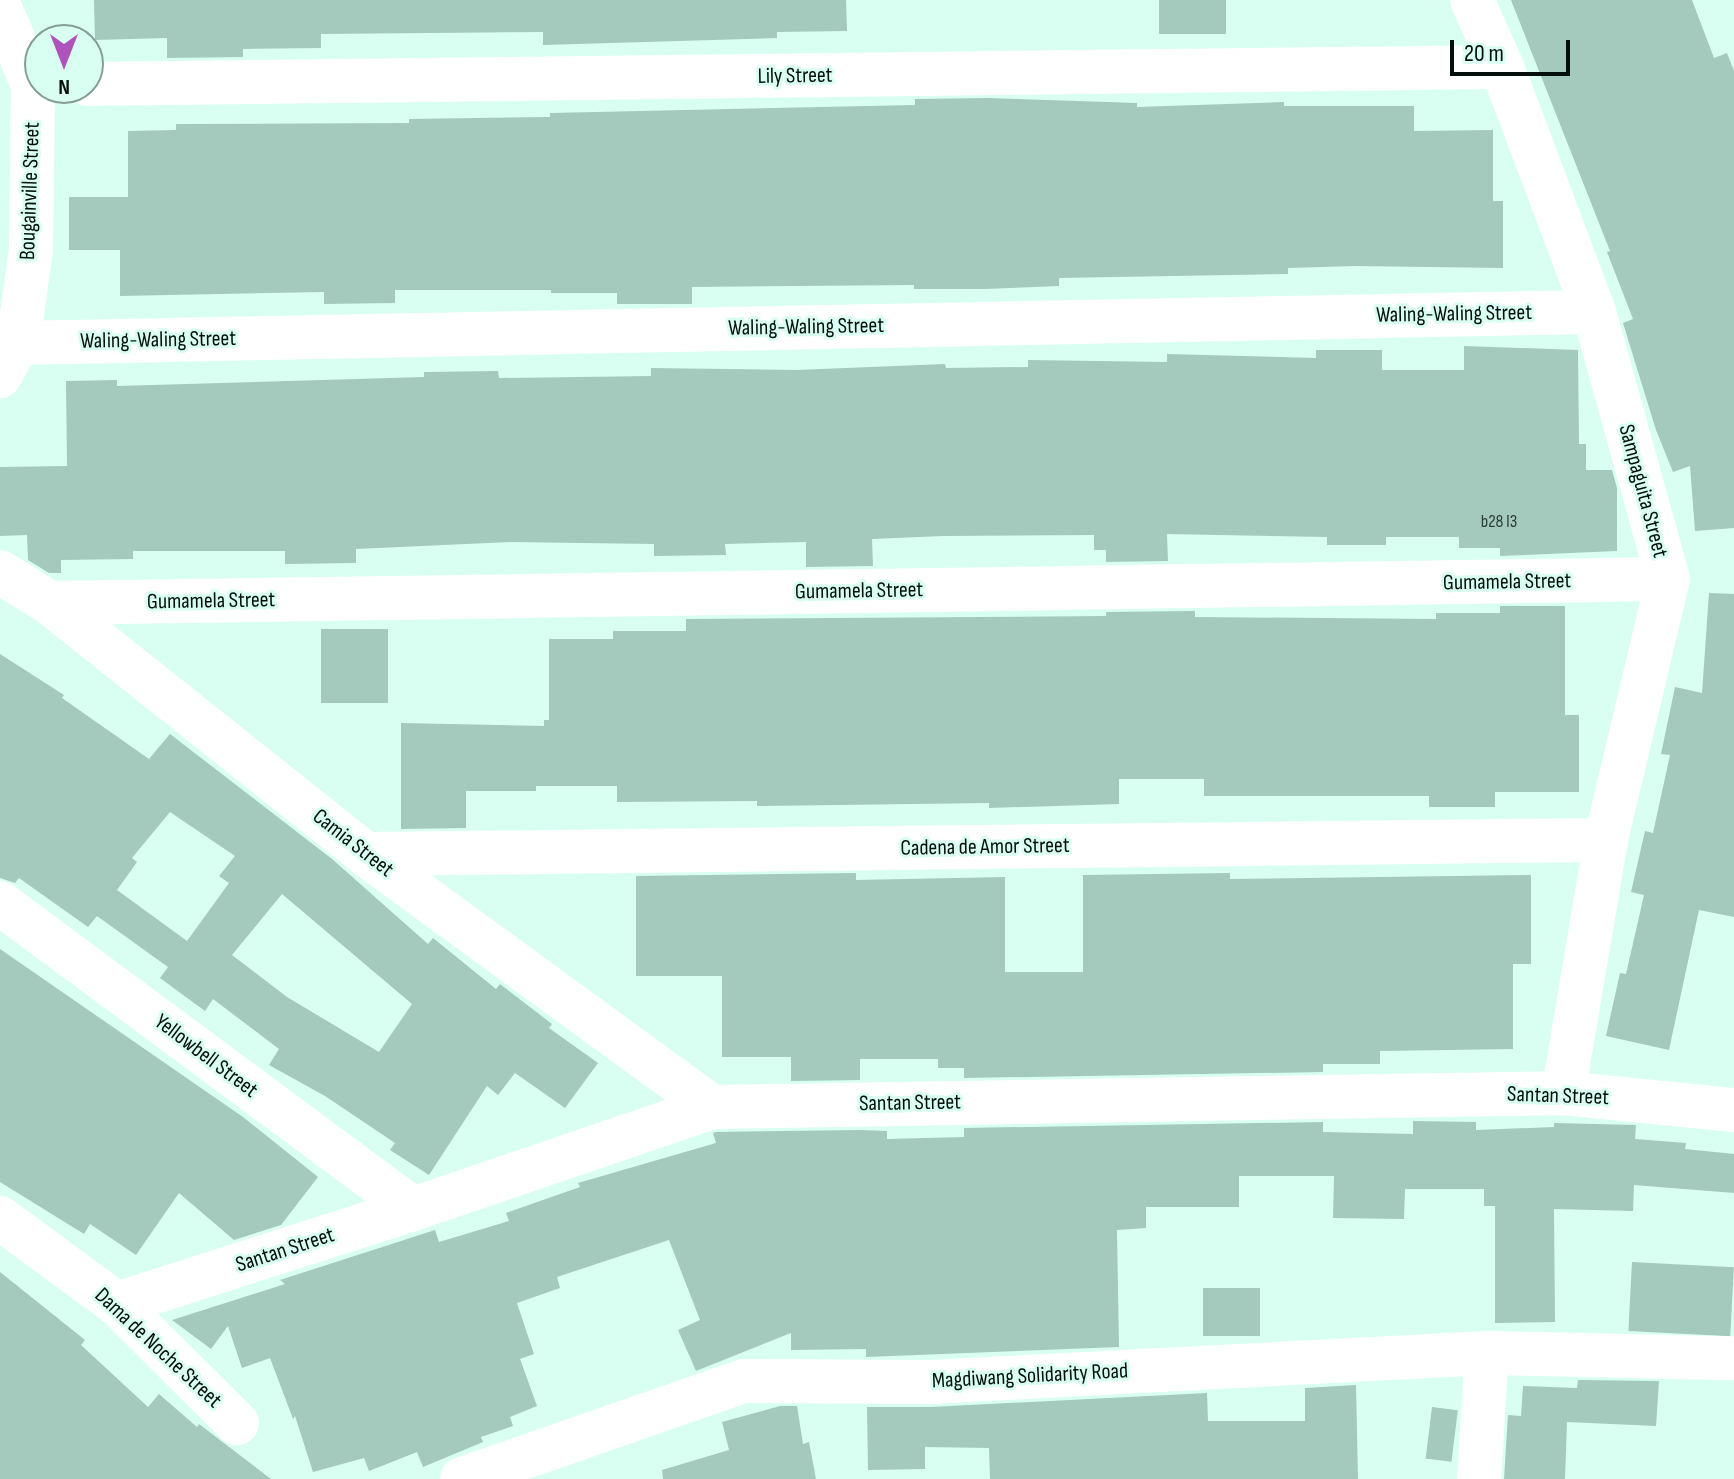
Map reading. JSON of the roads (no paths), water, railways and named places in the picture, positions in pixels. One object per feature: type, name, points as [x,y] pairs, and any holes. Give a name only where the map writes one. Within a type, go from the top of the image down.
[{"type":"street","name":"Sampaguita Street","points":[[1472,0],[1502,67],[1594,312],[1668,579],[1606,840],[1563,1093]]},
{"type":"street","name":"Bougainville Street","points":[[0,8],[24,58]]},
{"type":"street","name":"Lily Street","points":[[104,84],[1502,67]]},
{"type":"street","name":"Bougainville Street","points":[[9,359],[31,249],[36,104]]},
{"type":"street","name":"Waling-Waling Street","points":[[9,359],[1594,312]]},
{"type":"street","name":"Camia Street","points":[[0,572],[50,603],[365,854],[712,1107]]},
{"type":"street","name":"Gumamela Street","points":[[50,603],[1668,579]]},
{"type":"street","name":"Cadena de Amor Street","points":[[365,854],[1606,840]]},
{"type":"street","name":"Yellowbell Street","points":[[0,903],[413,1209]]},
{"type":"street","name":"Santan Street","points":[[117,1304],[413,1209],[712,1107],[1563,1093],[1734,1110]]},
{"type":"street","name":"Dama de Noche Street","points":[[0,1218],[117,1304],[237,1423]]},
{"type":"street","name":"Magdiwang Solidarity Road","points":[[462,1479],[744,1381],[930,1382],[1487,1353],[1734,1358]]},
{"type":"street","points":[[1479,1479],[1487,1353]]}]
